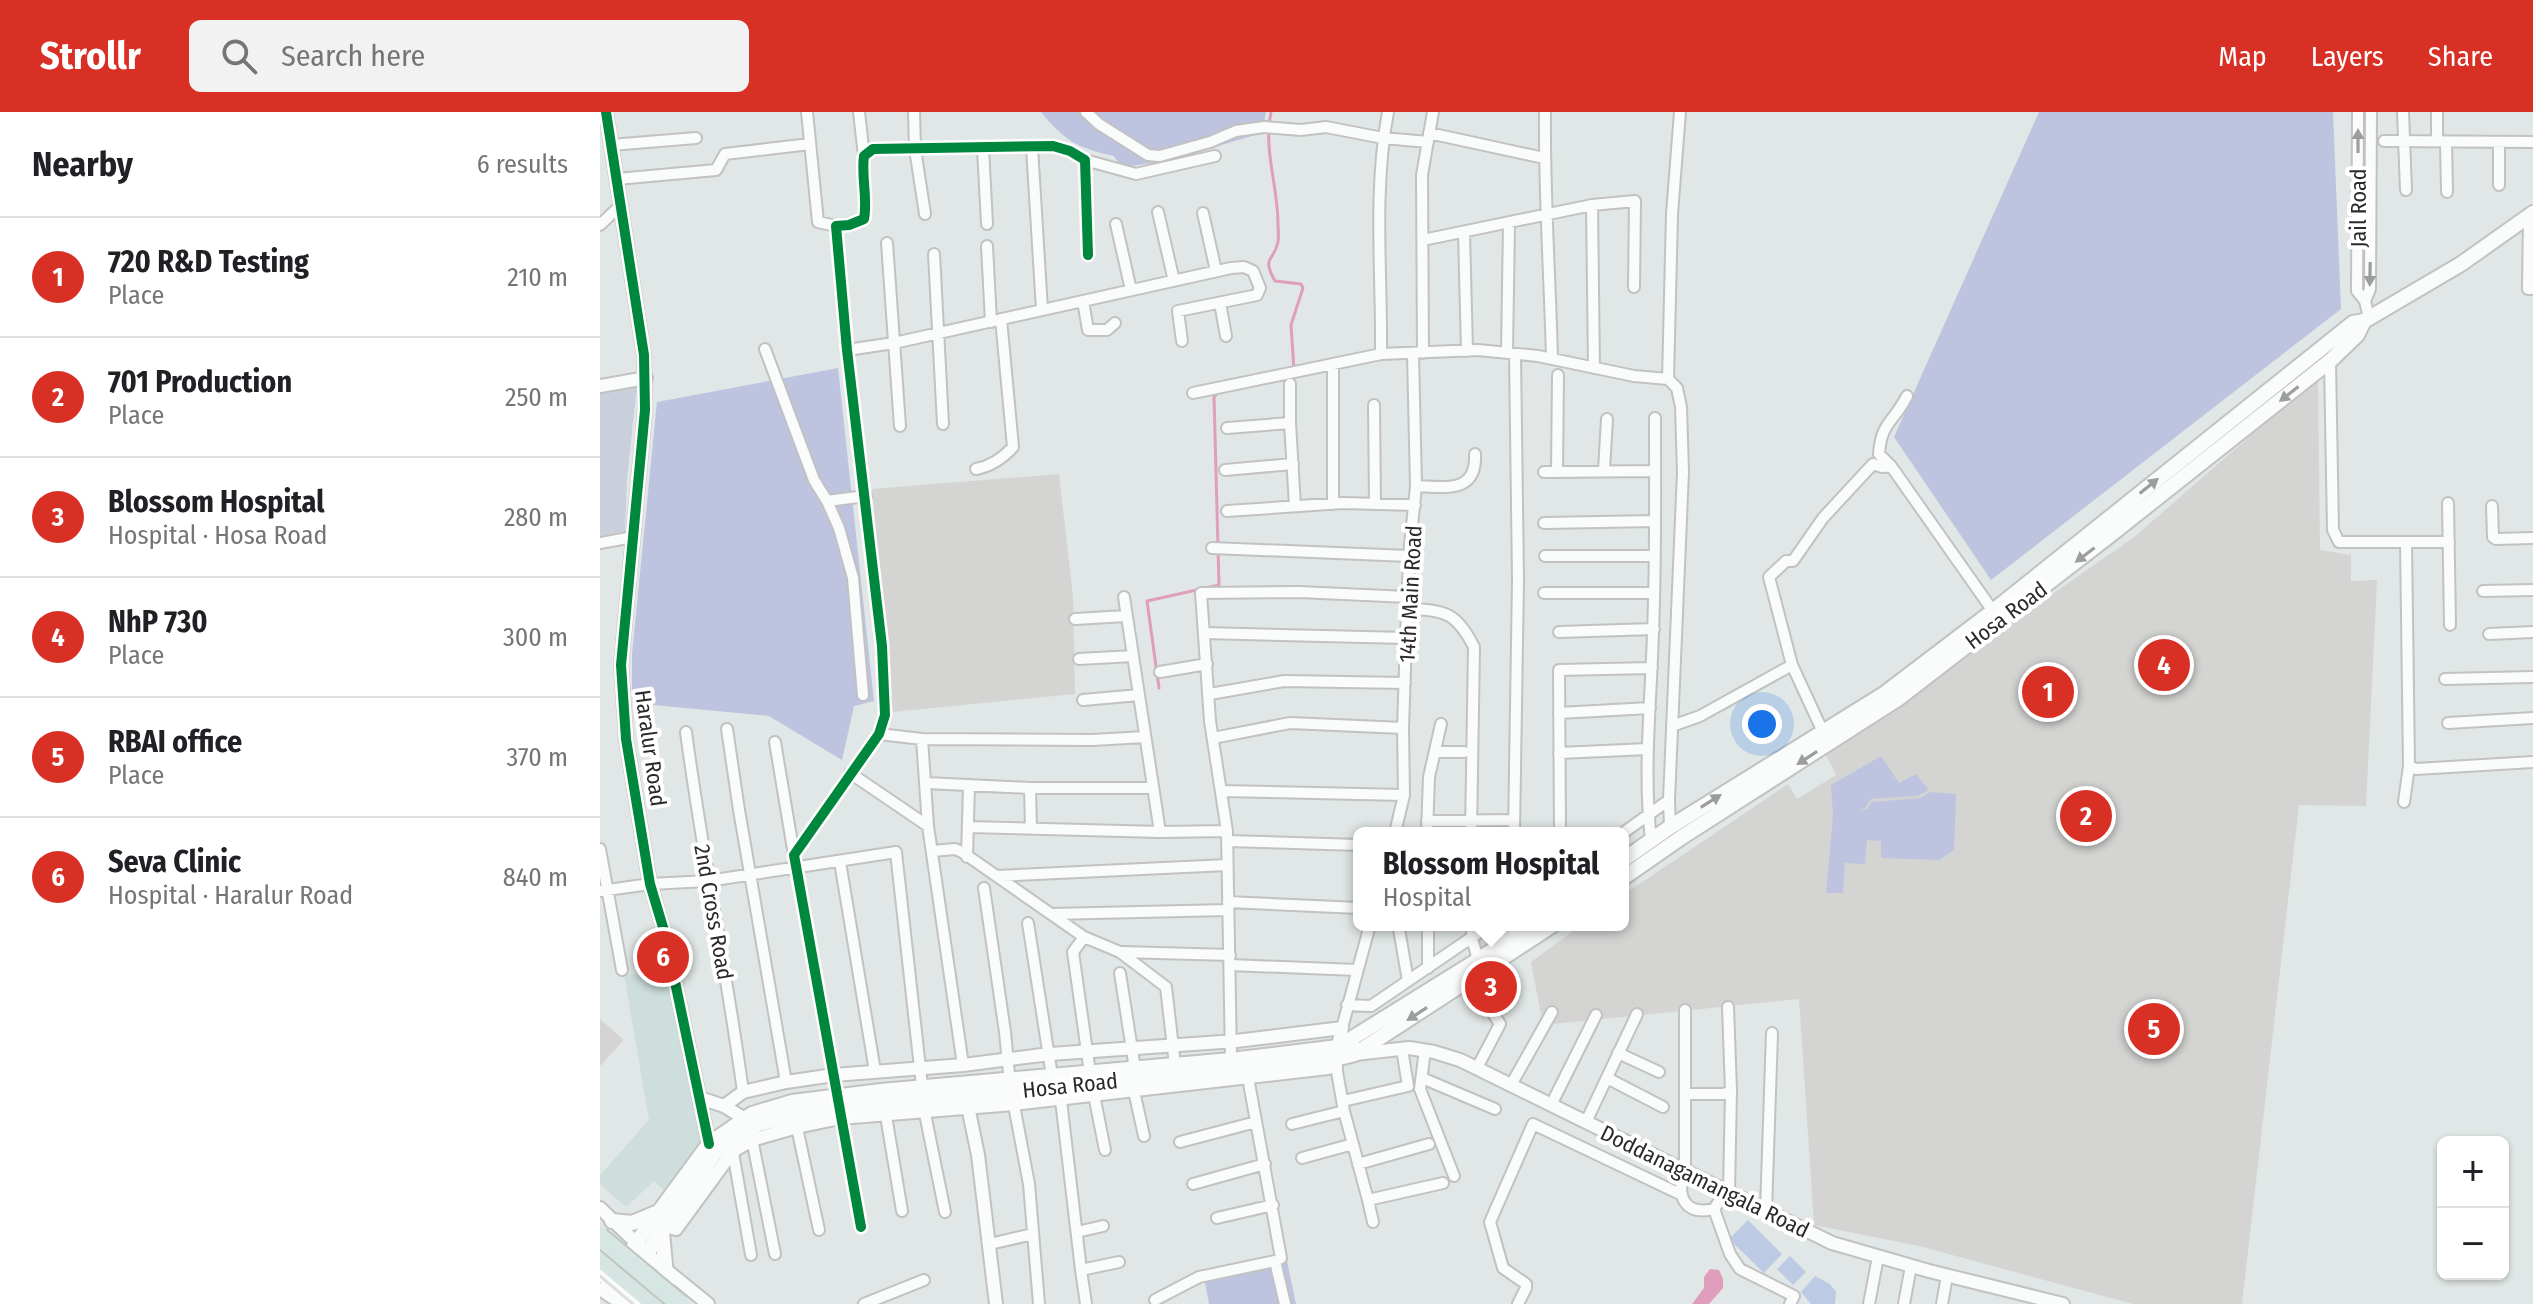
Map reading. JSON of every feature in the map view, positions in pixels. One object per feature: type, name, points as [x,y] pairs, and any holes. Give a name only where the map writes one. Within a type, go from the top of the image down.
[{"type":"highway","points":[[606,1225],[638,1254],[665,1286]]},
{"type":"highway","points":[[600,1237],[680,1304]]},
{"type":"highway","points":[[600,1250],[665,1286],[688,1304]]},
{"type":"highway","points":[[600,1259],[627,1290],[654,1304]]},
{"type":"main road","name":"Hosa Road","points":[[1629,856],[1884,694],[1993,611],[2353,323],[2366,319],[2461,264],[2531,214]]},
{"type":"main road","name":"Hosa Road","points":[[1629,874],[1899,698],[2330,361],[2357,335],[2366,319]]},
{"type":"main road","name":"Hosa Road","points":[[627,1290],[638,1254],[660,1211],[709,1144],[749,1129],[796,1121],[838,1108],[1057,1087],[1247,1074],[1336,1058],[1350,1040],[1518,931]]},
{"type":"main road","name":"Hosa Road","points":[[1350,1040],[1471,979],[1544,931]]},
{"type":"main road","name":"Hosa Road","points":[[1057,1087],[1090,1073],[1231,1060],[1336,1058]]},
{"type":"main road","name":"Hosa Road","points":[[638,1254],[664,1229],[715,1153],[732,1146],[749,1129],[752,1114],[792,1102],[884,1110],[923,1099],[966,1102],[1011,1092]]},
{"type":"main road","points":[[606,1225],[632,1223],[660,1211]]},
{"type":"main road","points":[[664,1229],[665,1286]]},
{"type":"street","name":"Haralur Road","points":[[606,112],[646,378],[621,665],[626,739],[650,884],[665,934],[709,1144]]},
{"type":"street","points":[[807,112],[818,222],[836,226],[864,219],[866,210],[859,112]]},
{"type":"street","points":[[914,112],[915,149],[925,214]]},
{"type":"street","points":[[1086,112],[1099,124],[1148,155],[1160,156],[1236,131],[1268,127],[1301,130],[1326,127],[1383,138],[1428,137],[1544,158]]},
{"type":"street","points":[[1381,354],[1380,205],[1383,138],[1388,112]]},
{"type":"street","name":"14th Main Road","points":[[1396,827],[1404,795],[1403,728],[1409,556],[1416,486],[1422,175],[1433,112]]},
{"type":"street","points":[[1545,112],[1552,359]]},
{"type":"street","points":[[1668,379],[1672,214],[1680,112]]},
{"type":"street","name":"Jail Road","points":[[2358,112],[2357,291],[2365,301],[2366,319]]},
{"type":"street","points":[[2365,301],[2370,289],[2371,112]]},
{"type":"street","points":[[2403,112],[2406,190]]},
{"type":"street","points":[[2437,112],[2447,192]]},
{"type":"street","points":[[611,145],[696,138]]},
{"type":"street","points":[[2384,141],[2533,142]]},
{"type":"street","points":[[2499,142],[2499,185]]},
{"type":"street","points":[[617,179],[716,170],[725,154],[810,144]]},
{"type":"street","points":[[864,156],[873,149],[1053,146],[1085,160],[1136,174],[1215,156]]},
{"type":"street","points":[[1032,147],[1042,310]]},
{"type":"street","points":[[983,148],[987,224]]},
{"type":"street","points":[[1085,160],[1088,255]]},
{"type":"street","points":[[1423,240],[1592,205],[1635,201],[1634,287]]},
{"type":"street","points":[[600,225],[621,205]]},
{"type":"street","points":[[1592,205],[1594,368]]},
{"type":"street","points":[[1158,212],[1174,281]]},
{"type":"street","points":[[1203,213],[1216,271]]},
{"type":"street","points":[[2531,214],[2528,289],[2533,289]]},
{"type":"street","points":[[1509,223],[1518,579],[1514,827]]},
{"type":"street","points":[[1116,224],[1131,290]]},
{"type":"street","points":[[794,855],[879,734],[885,715],[866,496],[847,350],[836,226]]},
{"type":"street","points":[[1464,233],[1467,351]]},
{"type":"street","points":[[887,243],[900,426]]},
{"type":"street","points":[[976,469],[1003,457],[1013,447],[987,246]]},
{"type":"street","points":[[934,254],[943,424]]},
{"type":"street","points":[[847,350],[894,343],[1216,271],[1244,267],[1253,271],[1260,288],[1257,295],[1178,311],[1182,341]]},
{"type":"street","points":[[1083,301],[1088,330],[1107,330],[1115,323]]},
{"type":"street","points":[[1220,303],[1226,336]]},
{"type":"street","points":[[765,349],[814,480],[839,528],[853,578],[863,695]]},
{"type":"street","points":[[1193,393],[1381,354],[1467,351],[1552,359],[1634,376],[1668,379],[1677,388],[1681,407],[1683,472],[1670,827]]},
{"type":"street","points":[[2330,361],[2333,530],[2339,542],[2449,542]]},
{"type":"street","points":[[1333,365],[1333,504]]},
{"type":"street","points":[[1557,471],[1558,375]]},
{"type":"street","points":[[600,386],[646,378]]},
{"type":"street","points":[[1290,384],[1295,506]]},
{"type":"street","points":[[1907,396],[1883,429],[1879,454],[1891,466],[1993,611]]},
{"type":"street","points":[[1374,405],[1375,504]]},
{"type":"street","points":[[1651,840],[1648,749],[1654,629],[1655,418]]},
{"type":"street","points":[[1604,470],[1607,419]]},
{"type":"street","points":[[1227,428],[1290,423]]},
{"type":"street","points":[[1416,486],[1452,488],[1462,484],[1470,478],[1476,466],[1475,454]]},
{"type":"street","points":[[1225,470],[1293,464]]},
{"type":"street","points":[[1823,732],[1792,665],[1769,577],[1786,561],[1793,561],[1823,518],[1873,464],[1891,466]]},
{"type":"street","points":[[1544,472],[1655,471]]},
{"type":"street","points":[[827,501],[866,496]]},
{"type":"street","points":[[2448,503],[2450,625]]},
{"type":"street","points":[[1227,511],[1333,504],[1415,505]]},
{"type":"street","points":[[2492,506],[2493,537],[2533,538]]},
{"type":"street","points":[[1544,523],[1654,521]]},
{"type":"street","points":[[600,543],[633,537]]},
{"type":"street","points":[[2404,802],[2409,766],[2406,542]]},
{"type":"street","points":[[1212,548],[1409,556]]},
{"type":"street","points":[[1545,556],[1654,556]]},
{"type":"street","points":[[2483,591],[2533,590]]},
{"type":"street","points":[[1231,1060],[1227,836],[1213,738],[1201,593],[1299,592],[1408,597]]},
{"type":"street","points":[[1544,593],[1654,593]]},
{"type":"street","points":[[1124,597],[1160,832]]},
{"type":"street","points":[[1407,609],[1450,613],[1464,627],[1474,647],[1471,827]]},
{"type":"street","points":[[1075,619],[1126,616]]},
{"type":"street","points":[[1559,632],[1654,629]]},
{"type":"street","points":[[2489,634],[2533,632]]},
{"type":"street","points":[[1204,633],[1406,638]]},
{"type":"street","points":[[1079,659],[1133,656]]},
{"type":"street","points":[[1160,672],[1207,664]]},
{"type":"street","points":[[1672,726],[1700,716],[1792,665]]},
{"type":"street","points":[[1560,827],[1559,670],[1652,668]]},
{"type":"street","points":[[2445,679],[2533,677]]},
{"type":"street","points":[[1210,694],[1284,681],[1405,683]]},
{"type":"street","points":[[1083,700],[1139,695]]},
{"type":"street","points":[[1559,713],[1650,708]]},
{"type":"street","points":[[2448,723],[2533,718]]},
{"type":"street","points":[[1213,738],[1290,723],[1403,728]]},
{"type":"street","points":[[1427,827],[1429,777],[1441,724]]},
{"type":"street","points":[[727,729],[786,1082]]},
{"type":"street","name":"2nd Cross Road","points":[[686,732],[743,1092]]},
{"type":"street","points":[[879,734],[922,739],[1092,740],[1145,737]]},
{"type":"street","points":[[922,739],[928,826],[963,1065]]},
{"type":"street","points":[[775,742],[861,1227]]},
{"type":"street","points":[[1559,753],[1648,749]]},
{"type":"street","points":[[1435,752],[1464,752]]},
{"type":"street","points":[[2409,766],[2416,769],[2533,762]]},
{"type":"street","points":[[850,773],[928,826]]},
{"type":"street","points":[[926,783],[1030,788],[1153,788]]},
{"type":"street","points":[[967,857],[969,786]]},
{"type":"street","points":[[1030,788],[1031,828]]},
{"type":"street","points":[[1222,791],[1404,795]]},
{"type":"street","points":[[1629,829],[1669,800]]},
{"type":"street","points":[[1427,821],[1514,820]]},
{"type":"street","points":[[968,827],[1160,832],[1353,845]]},
{"type":"street","points":[[600,849],[604,890],[622,970]]},
{"type":"street","points":[[932,851],[955,849],[1084,937],[1120,952],[1166,987],[1175,1065]]},
{"type":"street","points":[[604,890],[708,881],[896,852],[923,1099],[945,1212]]},
{"type":"street","points":[[840,862],[875,1071]]},
{"type":"street","points":[[997,876],[1227,865]]},
{"type":"street","points":[[984,888],[1011,1092],[1029,1184],[1039,1304]]},
{"type":"street","points":[[1051,914],[1228,906],[1353,908]]},
{"type":"street","points":[[1028,923],[1057,1087],[1086,1304]]},
{"type":"street","points":[[1350,1040],[1347,1005],[1368,931]]},
{"type":"street","points":[[1399,931],[1408,981]]},
{"type":"street","points":[[1428,931],[1428,968]]},
{"type":"street","points":[[1472,931],[1478,960]]},
{"type":"street","points":[[1347,1005],[1371,1006],[1482,931]]},
{"type":"street","points":[[1084,937],[1073,952],[1090,1073]]},
{"type":"street","points":[[1120,952],[1357,970]]},
{"type":"street","points":[[1120,973],[1135,1069]]},
{"type":"street","points":[[1471,979],[1500,1024],[1477,1068]]},
{"type":"street","points":[[1685,1010],[1685,1172],[1680,1187],[1685,1204],[1704,1211],[1714,1209],[1727,1191],[1731,1091],[1728,1007]]},
{"type":"street","points":[[1511,1085],[1552,1012]]},
{"type":"street","points":[[1586,1122],[1637,1014]]},
{"type":"street","points":[[1551,1105],[1596,1015]]},
{"type":"street","points":[[1766,1211],[1772,1033]]},
{"type":"street","name":"Doddanagamangala Road","points":[[743,1092],[834,1075],[963,1065],[1050,1054],[1231,1041],[1350,1040],[1425,1050],[1477,1068],[1832,1243],[2013,1298],[2063,1304]]},
{"type":"street","points":[[1292,1124],[1408,1086],[1402,1049]]},
{"type":"street","points":[[1425,1050],[1420,1089],[1454,1176]]},
{"type":"street","points":[[1618,1053],[1659,1072]]},
{"type":"street","points":[[1336,1058],[1343,1106],[1373,1222]]},
{"type":"street","points":[[1011,1092],[1057,1087],[1094,1095],[1247,1074],[1281,1258],[1199,1277],[1155,1300]]},
{"type":"street","points":[[1422,1078],[1495,1109]]},
{"type":"street","points":[[1607,1078],[1663,1107]]},
{"type":"street","points":[[1134,1091],[1144,1136]]},
{"type":"street","points":[[1685,1094],[1724,1094],[1731,1091]]},
{"type":"street","points":[[724,1106],[743,1092]]},
{"type":"street","points":[[1094,1095],[1105,1150]]},
{"type":"street","points":[[700,1098],[724,1106],[749,1129],[775,1254]]},
{"type":"street","points":[[966,1102],[978,1155],[996,1304]]},
{"type":"street","points":[[884,1110],[902,1211]]},
{"type":"street","points":[[796,1121],[819,1230]]},
{"type":"street","points":[[1180,1142],[1256,1122]]},
{"type":"street","points":[[1518,1304],[1526,1284],[1503,1268],[1490,1222],[1533,1124],[1682,1195]]},
{"type":"street","points":[[1302,1158],[1353,1144]]},
{"type":"street","points":[[1358,1164],[1429,1144]]},
{"type":"street","points":[[732,1146],[751,1255]]},
{"type":"street","points":[[1193,1184],[1265,1164]]},
{"type":"street","points":[[1368,1200],[1443,1183]]},
{"type":"street","points":[[1217,1218],[1273,1205]]},
{"type":"street","points":[[600,1208],[606,1225]]},
{"type":"street","points":[[1714,1209],[1730,1254],[1740,1269],[1794,1296],[1790,1304]]},
{"type":"street","points":[[1077,1232],[1103,1226]]},
{"type":"street","points":[[990,1244],[1033,1234]]},
{"type":"street","points":[[1869,1304],[1878,1257]]},
{"type":"street","points":[[1275,1261],[1285,1304]]},
{"type":"street","points":[[1081,1270],[1119,1262]]},
{"type":"street","points":[[1904,1304],[1911,1266]]},
{"type":"street","points":[[600,1274],[627,1290],[618,1301],[600,1289]]},
{"type":"street","points":[[1942,1304],[1947,1276]]},
{"type":"street","points":[[864,1304],[924,1280]]},
{"type":"street","points":[[665,1286],[708,1304]]},
{"type":"shaded area","points":[[1041,112],[1266,112],[1262,133],[1164,162],[1121,167],[1114,156],[1090,150],[1065,137]]},
{"type":"shaded area","points":[[2039,112],[2333,112],[2341,309],[1991,580],[1894,437]]},
{"type":"shaded area","points":[[838,368],[874,701],[854,706],[842,760],[769,716],[632,703],[632,654],[657,402]]},
{"type":"shaded area","points":[[2318,377],[2320,550],[2351,555],[2351,581],[2377,580],[2366,806],[2299,805],[2242,1304],[2133,1304],[1919,1246],[1814,1225],[1799,999],[1543,1025],[1531,962],[1573,931],[1629,931],[1629,891],[1788,784],[1797,799],[1836,775],[1825,753],[2134,537]]},
{"type":"shaded area","points":[[637,385],[625,531],[600,536],[600,393]]},
{"type":"shaded area","points":[[1059,474],[1073,597],[1075,694],[892,712],[872,489]]},
{"type":"shaded area","points":[[1881,756],[1899,783],[1916,774],[1929,790],[1917,796],[1871,799],[1865,808],[1857,811],[1867,809],[1872,802],[1920,798],[1930,792],[1956,794],[1954,850],[1939,860],[1881,858],[1881,841],[1867,840],[1865,864],[1845,863],[1843,893],[1826,893],[1833,816],[1831,785]]},
{"type":"shaded area","points":[[667,971],[704,1146],[666,1192],[654,1181],[626,1207],[600,1184],[600,1175],[649,1120],[624,975]]},
{"type":"shaded area","points":[[600,1019],[624,1040],[600,1066]]},
{"type":"shaded area","points":[[1748,1220],[1782,1254],[1764,1273],[1729,1239]]},
{"type":"shaded area","points":[[1286,1256],[1296,1304],[1209,1304],[1203,1272]]},
{"type":"shaded area","points":[[1790,1256],[1806,1272],[1793,1285],[1777,1269]]},
{"type":"shaded area","points":[[1710,1269],[1719,1270],[1723,1288],[1709,1304],[1692,1304],[1704,1288],[1704,1277]]},
{"type":"shaded area","points":[[1815,1276],[1830,1284],[1836,1292],[1835,1304],[1811,1304],[1801,1292]]},
{"type":"waterway","points":[[1271,112],[1269,140],[1278,238],[1269,267],[1275,281],[1301,284],[1303,288],[1291,325],[1294,370]]},
{"type":"waterway","points":[[1159,688],[1147,601],[1219,585],[1214,397],[1219,391]]},
{"type":"railway","points":[[600,1276],[633,1304]]},
{"type":"cycle path","points":[[606,112],[644,355],[645,410],[621,665],[626,739],[650,884],[665,934],[709,1144]]},
{"type":"cycle path","points":[[861,1227],[794,855],[879,734],[885,715],[882,646],[847,350],[836,226],[864,219],[864,156],[873,149],[1053,146],[1085,160],[1088,255]]},
{"type":"place","name":"NhP 730","points":[[2164,665]]},
{"type":"place","name":"720 R&D Testing","points":[[2048,692]]},
{"type":"place","name":"701 Production","points":[[2086,816]]},
{"type":"place","name":"Seva Clinic","points":[[663,957]]},
{"type":"place","name":"Blossom Hospital","points":[[1491,987]]},
{"type":"place","name":"RBAI office","points":[[2154,1029]]}]
